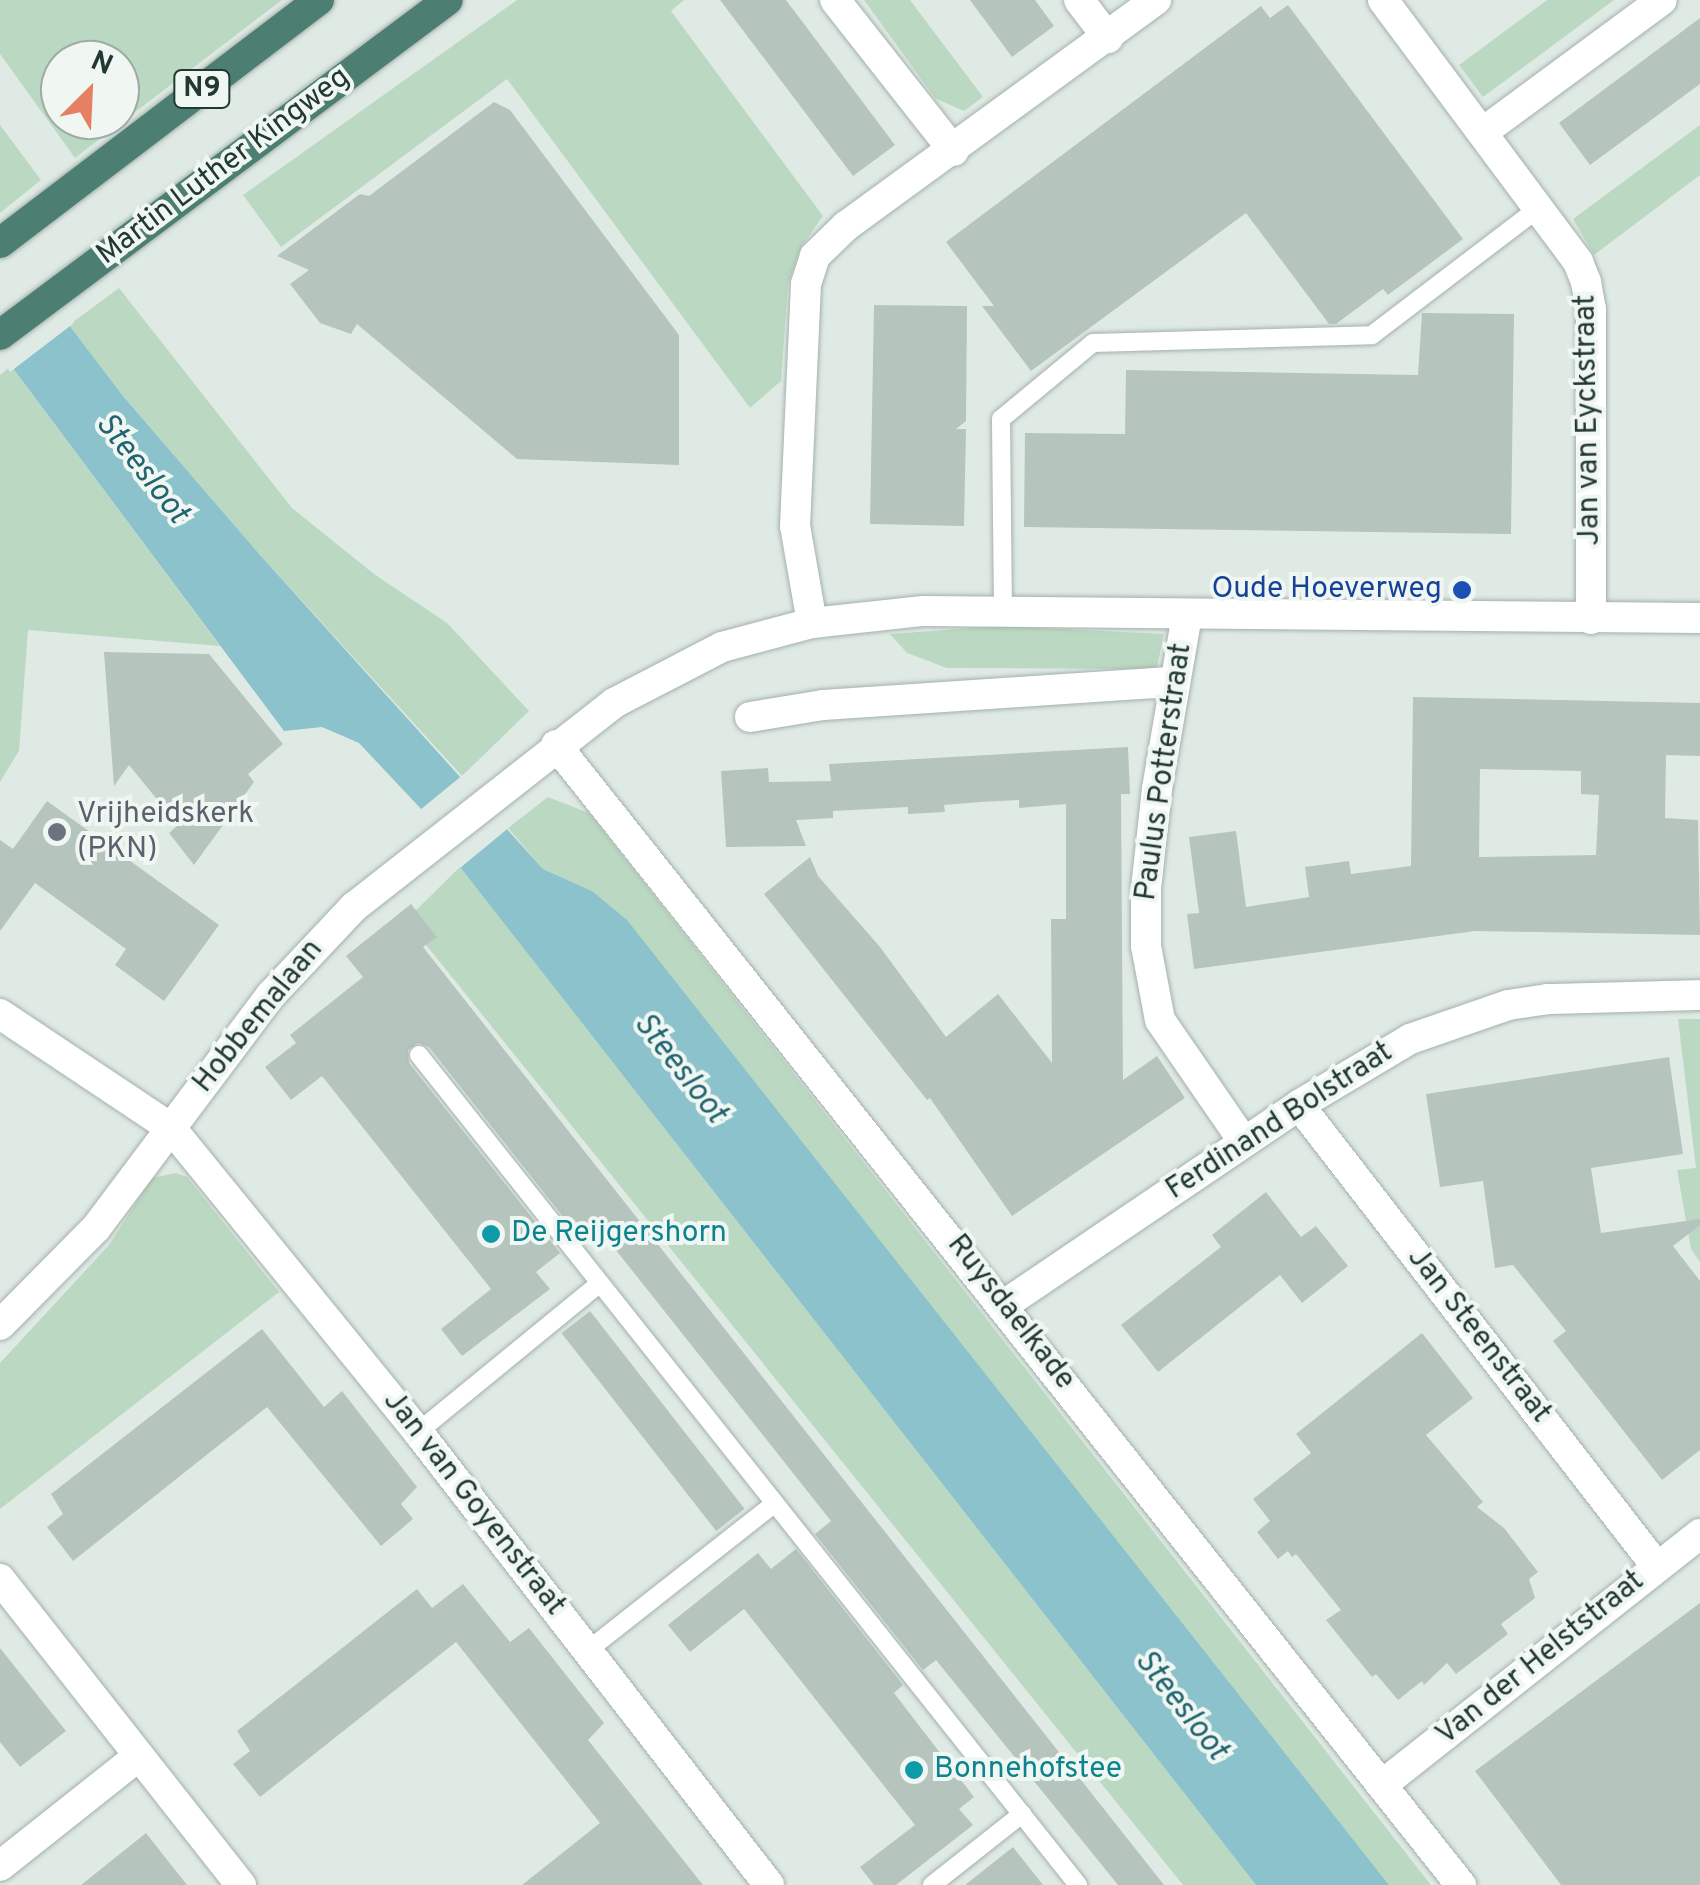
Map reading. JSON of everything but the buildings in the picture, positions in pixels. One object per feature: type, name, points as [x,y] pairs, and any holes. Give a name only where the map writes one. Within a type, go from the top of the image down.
[{"type":"highway","name":"N9","points":[[0,244],[319,0]]},
{"type":"highway","name":"Martin Luther Kingweg","points":[[0,335],[448,0]]},
{"type":"street","points":[[834,0],[954,151]]},
{"type":"street","points":[[1079,0],[1108,38]]},
{"type":"street","points":[[812,624],[803,588],[796,526],[806,284],[815,256],[846,226],[954,151],[1156,0]]},
{"type":"street","name":"Jan van Eyckstraat","points":[[1383,0],[1578,262],[1591,309],[1591,619]]},
{"type":"street","points":[[1484,132],[1662,0]]},
{"type":"street","points":[[556,745],[614,702],[706,654],[812,624],[864,614],[1700,618]]},
{"type":"street","name":"Paulus Potterstraat","points":[[1187,615],[1173,682],[1146,889],[1151,991],[1160,1020],[1244,1142]]},
{"type":"street","points":[[750,717],[823,705],[1173,682]]},
{"type":"street","name":"Hobbemalaan","points":[[0,1325],[68,1261],[307,953],[354,906],[556,745]]},
{"type":"street","name":"Ruysdaelkade","points":[[556,745],[1461,1885]]},
{"type":"street","name":"Ferdinand Bolstraat","points":[[1004,1305],[1299,1105],[1410,1039],[1508,1005],[1588,995],[1700,996]]},
{"type":"street","name":"Jan van Goyenstraat","points":[[0,1014],[171,1128],[418,1432],[769,1885]]},
{"type":"street","name":"Jan Steenstraat","points":[[1299,1105],[1657,1567]]},
{"type":"street","name":"Van der Helststraat","points":[[1382,1785],[1700,1534]]},
{"type":"street","points":[[0,1579],[241,1885]]},
{"type":"street","points":[[0,1866],[139,1756]]},
{"type":"lane","points":[[1002,612],[1001,420],[1093,343],[1372,335],[1539,208]]},
{"type":"lane","points":[[419,1054],[1078,1885]]},
{"type":"lane","points":[[418,1432],[600,1283]]},
{"type":"lane","points":[[587,1651],[775,1503]]},
{"type":"lane","points":[[932,1885],[1022,1814]]},
{"type":"green space","points":[[0,0],[282,0],[140,108],[140,40],[40,40],[40,109],[0,54]]},
{"type":"green space","points":[[517,0],[684,0],[671,11],[823,216],[801,247],[788,284],[781,381],[750,408],[507,79],[281,247],[243,195]]},
{"type":"green space","points":[[864,0],[910,0],[983,97],[964,111],[935,98]]},
{"type":"green space","points":[[1547,0],[1614,0],[1483,97],[1459,65]]},
{"type":"green space","points":[[0,125],[41,180],[0,213]]},
{"type":"green space","points":[[1700,125],[1700,175],[1594,255],[1573,219]]},
{"type":"green space","points":[[62,140],[99,140],[75,158]]},
{"type":"green space","points":[[119,288],[292,508],[374,574],[447,623],[529,711],[462,776],[260,555],[123,396],[69,325]]},
{"type":"green space","points":[[11,366],[220,646],[28,630],[19,751],[0,782],[0,375]]},
{"type":"green space","points":[[1002,626],[1164,634],[1157,667],[1142,669],[947,668],[907,653],[890,634]]},
{"type":"green space","points":[[548,797],[589,813],[1431,1885],[1389,1885],[592,891],[543,869],[508,828]]},
{"type":"green space","points":[[460,867],[1256,1885],[1183,1885],[406,920]]},
{"type":"green space","points":[[1678,1019],[1700,1019],[1700,1262],[1691,1249],[1677,1170],[1696,1168]]},
{"type":"green space","points":[[176,1173],[187,1177],[279,1292],[0,1509],[0,1363],[109,1245],[152,1178]]},
{"type":"water","name":"Steesloot","points":[[69,325],[123,396],[260,555],[543,869],[592,891],[627,920],[1389,1885],[1256,1885],[460,867],[423,811],[359,743],[322,727],[284,731],[0,351]]},
{"type":"pier","points":[[0,227],[74,323],[10,372],[0,356]]},
{"type":"pier","points":[[464,774],[511,826],[460,868],[420,810]]},
{"type":"place","name":"Oude Hoeverweg","points":[[1462,590]]},
{"type":"place","name":"Vrijheidskerk (PKN)","points":[[57,832]]},
{"type":"place","name":"De Reijgershorn","points":[[491,1234]]},
{"type":"place","name":"Bonnehofstee","points":[[914,1770]]}]
